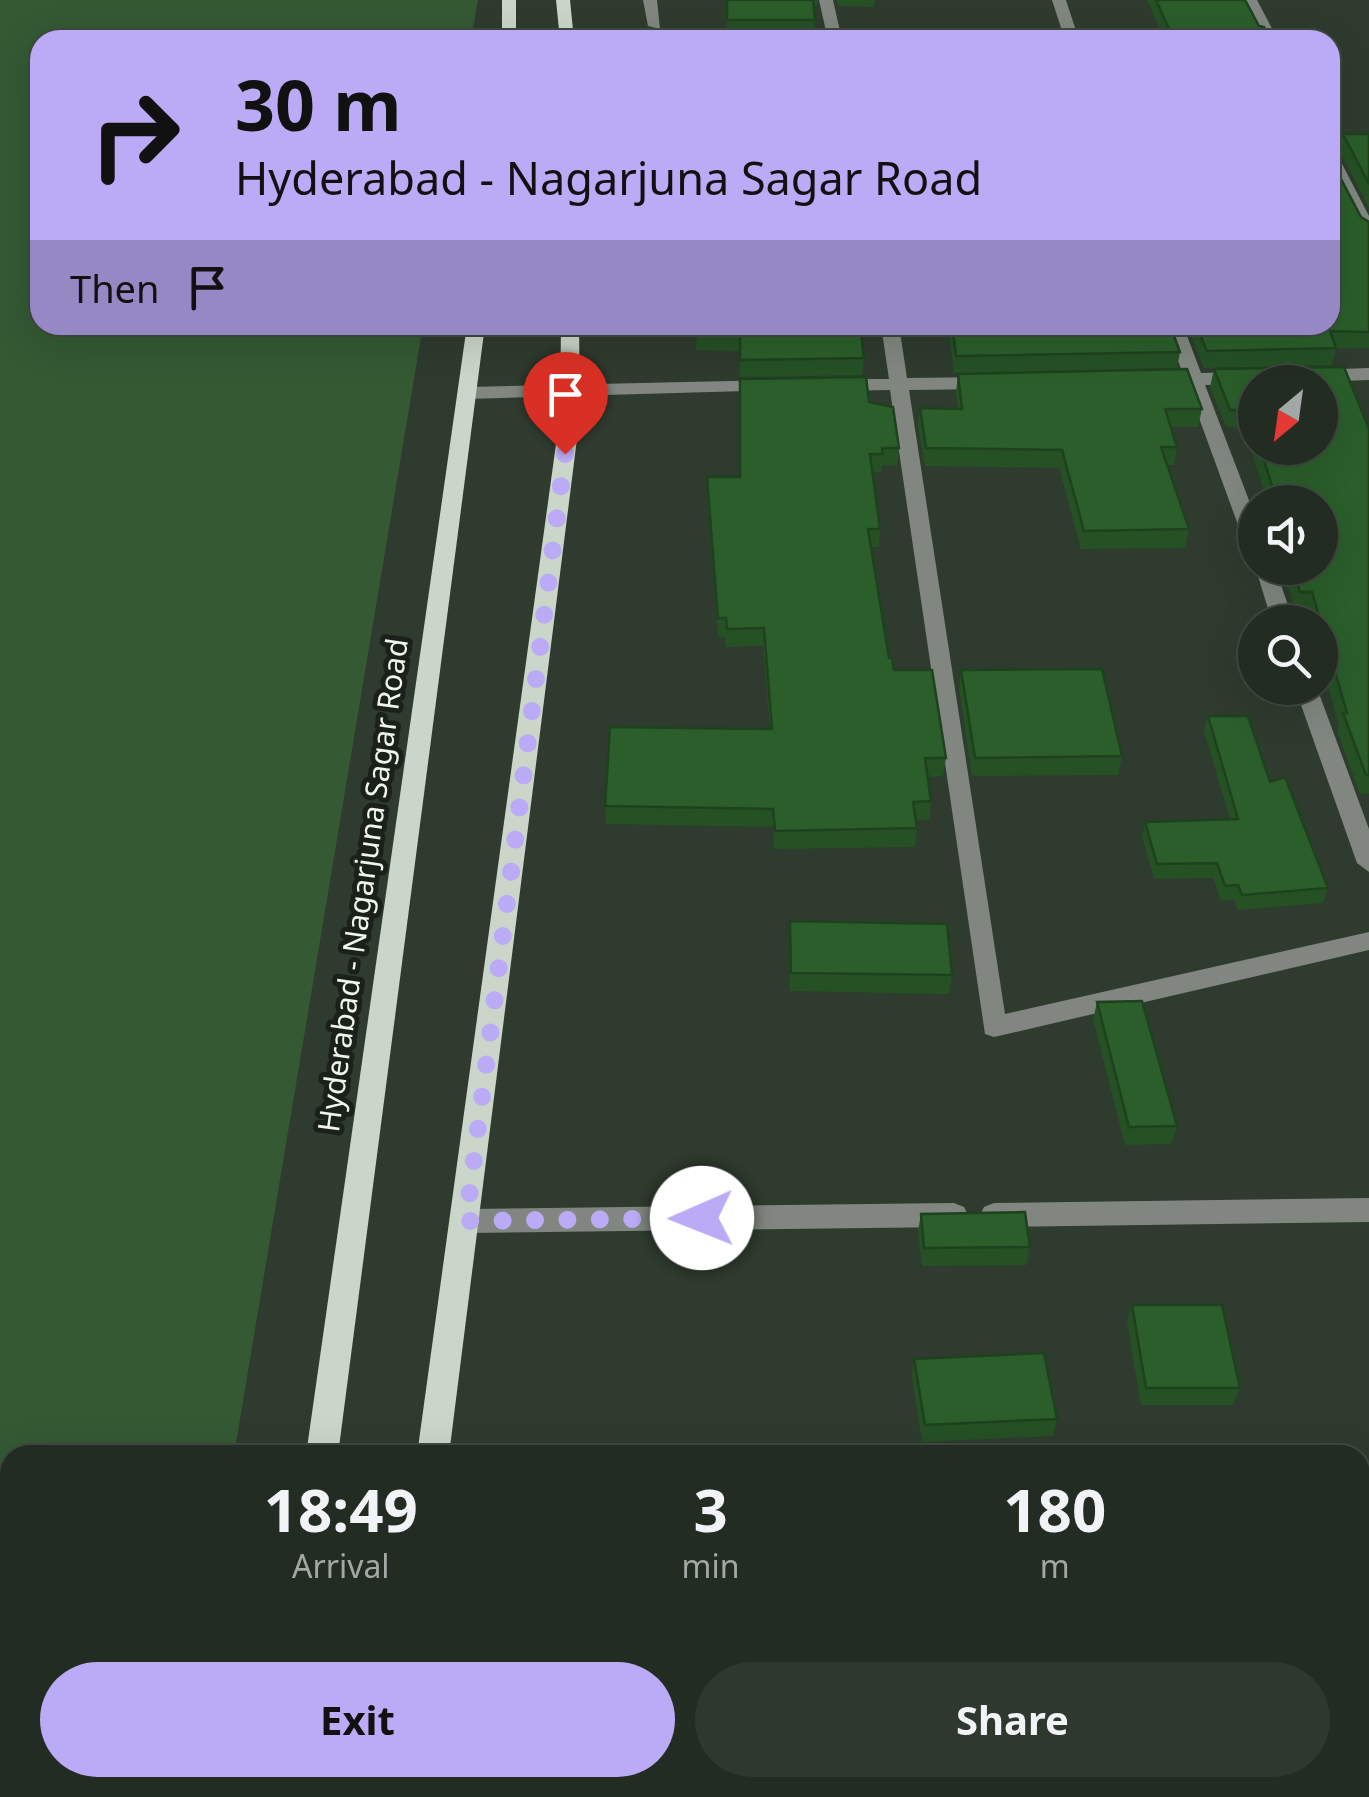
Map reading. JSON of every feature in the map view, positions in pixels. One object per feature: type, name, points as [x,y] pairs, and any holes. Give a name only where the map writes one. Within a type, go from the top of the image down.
[{"type":"main road","points":[[509,0],[509,30]]},
{"type":"main road","points":[[563,0],[566,30]]},
{"type":"main road","name":"Hyderabad - Nagarjuna Sagar Road","points":[[323,1445],[475,335]]},
{"type":"main road","points":[[434,1445],[570,415],[570,335]]},
{"type":"street","points":[[650,0],[655,26]]},
{"type":"street","points":[[826,0],[832,30]]},
{"type":"street","points":[[1059,0],[1069,30]]},
{"type":"street","points":[[1250,0],[1265,30]]},
{"type":"street","points":[[1340,175],[1369,232]]},
{"type":"street","points":[[892,335],[994,1027],[1369,941]]},
{"type":"street","points":[[1178,335],[1238,497]]},
{"type":"street","points":[[1138,381],[1369,374]]},
{"type":"street","points":[[467,393],[570,388],[1000,383]]},
{"type":"street","points":[[1312,705],[1369,863]]},
{"type":"street","points":[[466,1221],[1369,1210]]},
{"type":"green space","points":[[0,0],[478,0],[473,30],[30,30],[30,335],[421,335],[236,1445],[0,1445]]},
{"type":"building","points":[[727,0],[813,0],[815,20],[727,20]]},
{"type":"building","points":[[1156,0],[1245,0],[1259,26],[1265,30],[1170,30]]},
{"type":"building","points":[[1340,134],[1369,134],[1369,184]]},
{"type":"building","points":[[1340,177],[1361,217],[1369,222],[1369,332],[1340,331]]},
{"type":"building","points":[[740,335],[861,335],[864,358],[740,360]]},
{"type":"building","points":[[953,335],[1174,335],[1180,352],[956,356]]},
{"type":"building","points":[[1200,335],[1331,335],[1336,348],[1207,351]]},
{"type":"building","points":[[1338,367],[1344,367],[1369,429],[1369,775],[1343,713],[1347,713],[1338,682],[1338,605],[1316,605],[1312,592],[1300,592],[1298,585],[1338,585],[1338,485],[1272,485],[1265,465],[1338,465]]},
{"type":"building","points":[[1187,369],[1202,409],[1165,409],[1177,447],[1161,447],[1189,529],[1084,531],[1062,450],[926,448],[920,408],[962,409],[958,374]]},
{"type":"building","points":[[1214,369],[1238,369],[1238,410],[1230,410]]},
{"type":"building","points":[[866,377],[869,402],[893,407],[899,448],[882,448],[883,454],[870,454],[880,529],[868,529],[889,658],[894,670],[932,670],[946,758],[925,758],[931,801],[913,802],[917,828],[775,831],[773,809],[605,806],[610,727],[772,729],[764,628],[727,629],[726,618],[718,618],[707,477],[740,477],[740,379]]},
{"type":"building","points":[[1102,669],[1122,756],[975,758],[961,670]]},
{"type":"building","points":[[1208,716],[1248,716],[1270,782],[1285,777],[1328,888],[1242,895],[1238,885],[1225,886],[1217,863],[1157,864],[1145,822],[1238,819]]},
{"type":"building","points":[[790,921],[947,924],[952,975],[791,973]]},
{"type":"building","points":[[1142,1001],[1177,1126],[1129,1127],[1097,1002]]},
{"type":"building","points":[[1025,1212],[1030,1247],[924,1248],[921,1214]]},
{"type":"building","points":[[1132,1305],[1222,1305],[1240,1388],[1146,1388]]},
{"type":"building","points":[[1044,1353],[1057,1419],[925,1425],[914,1359]]},
{"type":"route","points":[[565,454],[466,1221],[702,1218]]}]
